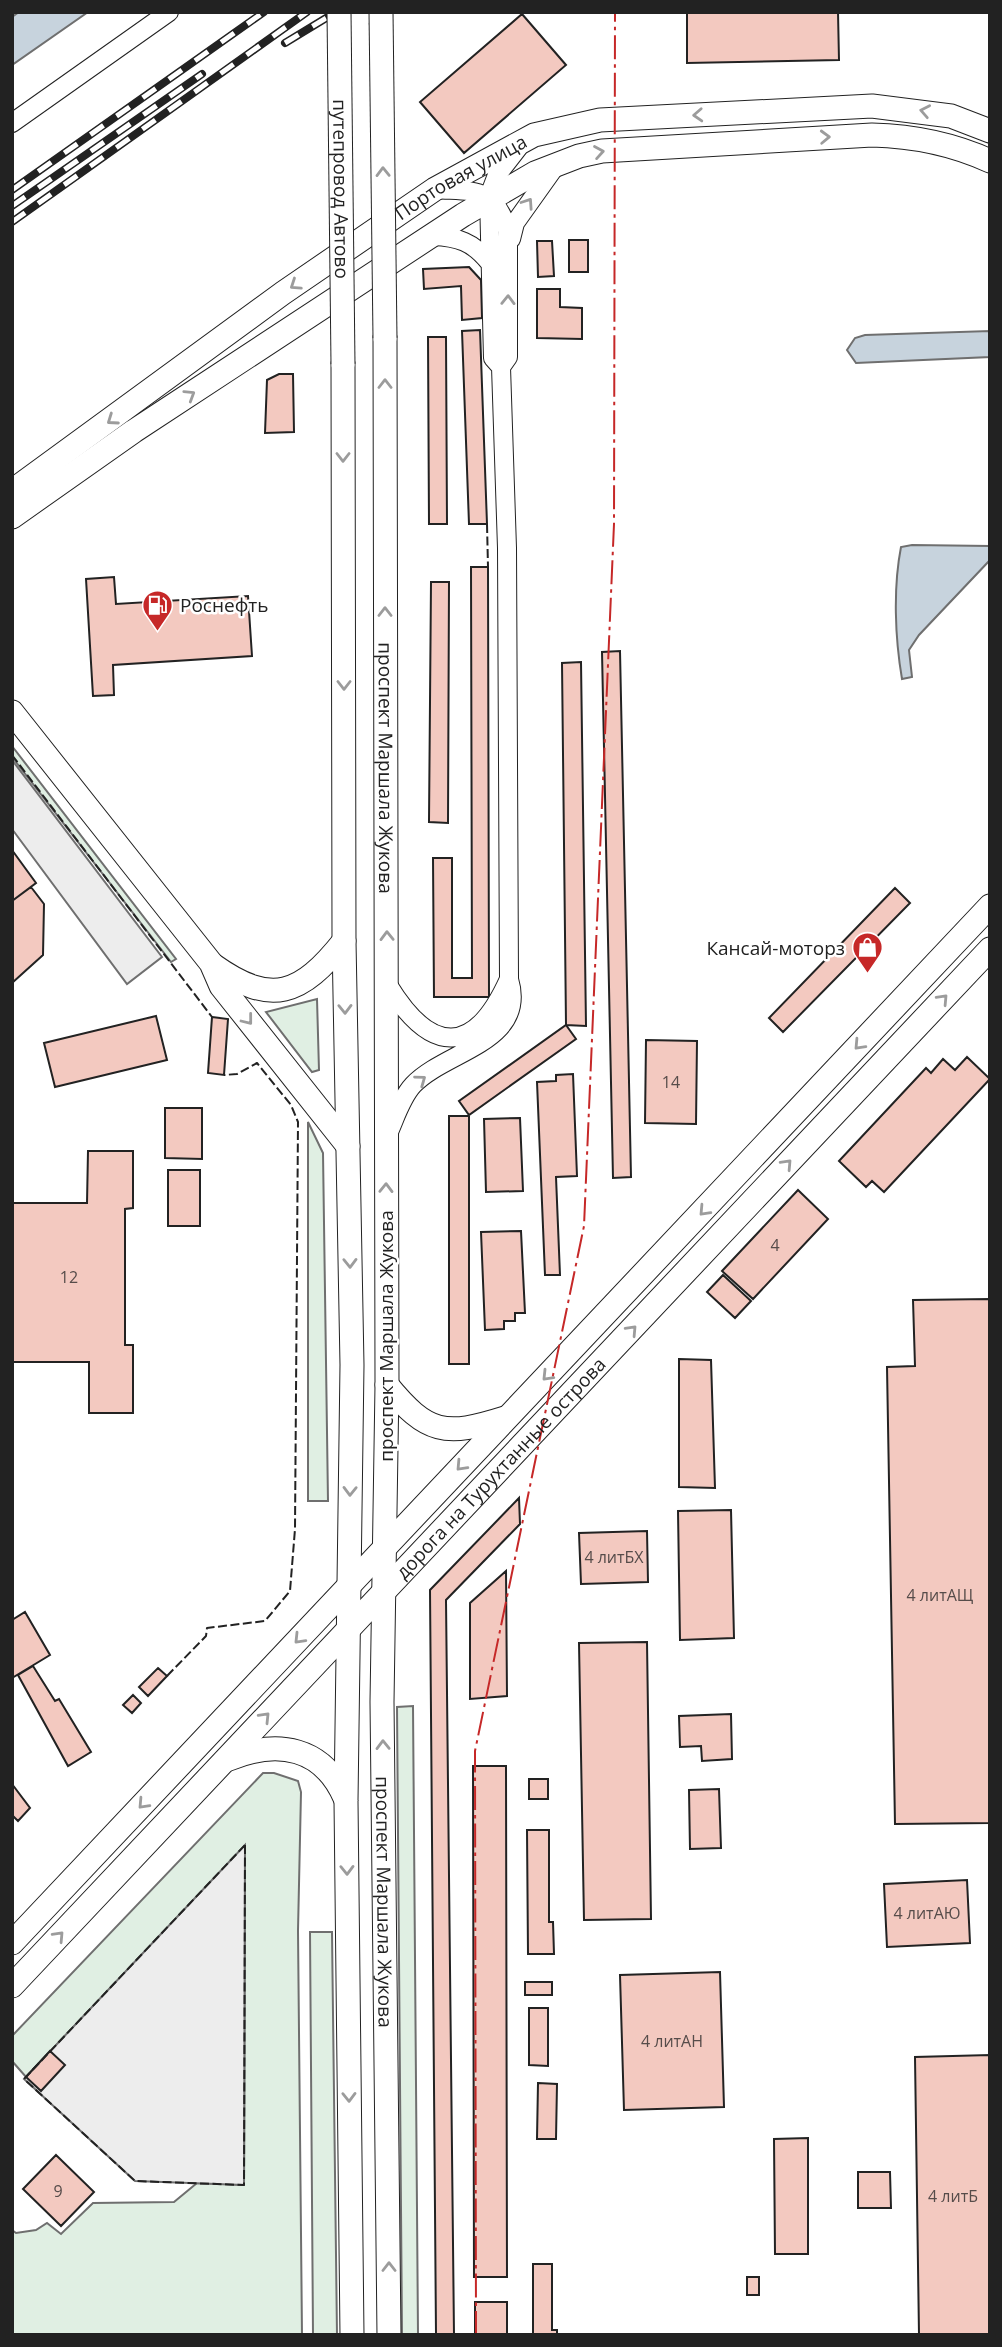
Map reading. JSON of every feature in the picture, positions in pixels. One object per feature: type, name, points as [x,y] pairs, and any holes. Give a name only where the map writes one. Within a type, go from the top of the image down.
[{"type":"street","points":[[12,123],[169,12]]},
{"type":"street","name":"путепровод Автово","points":[[339,12],[343,364]]},
{"type":"street","name":"проспект Маршала Жукова","points":[[381,12],[388,985],[387,1385],[382,1702],[389,2335]]},
{"type":"street","name":"Портовая улица","points":[[12,491],[283,293],[435,189],[534,135],[600,120],[872,106],[951,116],[990,131]]},
{"type":"street","points":[[501,366],[493,358],[489,262],[490,198],[497,174],[511,155],[534,135]]},
{"type":"street","name":"Портовая улица","points":[[12,517],[134,431],[490,198],[557,164],[579,156],[626,148],[872,135],[904,136],[940,144],[990,161]]},
{"type":"street","points":[[509,246],[515,223],[557,164]]},
{"type":"street","points":[[387,1137],[413,1085],[488,1038],[512,1012],[515,997],[509,979],[507,548],[501,366],[508,357],[509,246],[503,216],[490,198],[471,190],[435,189]]},
{"type":"street","points":[[433,236],[455,236],[469,242],[489,262]]},
{"type":"street","name":"проспект Маршала Жукова","points":[[343,364],[344,941],[352,1365],[346,1590],[352,2335]]},
{"type":"street","points":[[12,712],[211,964],[221,986],[348,1146]]},
{"type":"street","name":"дорога на Турухтанные острова","points":[[12,1943],[990,906]]},
{"type":"street","points":[[211,964],[245,985],[279,992],[301,985],[321,970],[344,941]]},
{"type":"street","name":"дорога на Турухтанные острова","points":[[12,1986],[990,949]]},
{"type":"street","points":[[388,985],[400,1005],[423,1030],[437,1036],[452,1036],[468,1032],[484,1022],[495,1010],[509,979]]},
{"type":"street","points":[[387,1385],[422,1422],[444,1429],[470,1428],[508,1417]]},
{"type":"street","points":[[223,1762],[252,1749],[274,1747],[298,1752],[316,1760],[335,1776],[346,1801]]},
{"type":"green space","points":[[12,746],[176,959],[171,962],[12,757]]},
{"type":"green space","points":[[317,999],[319,1070],[312,1072],[266,1012]]},
{"type":"green space","points":[[308,1122],[323,1153],[328,1501],[308,1501]]},
{"type":"green space","points":[[413,1706],[418,2335],[402,2335],[397,1707]]},
{"type":"green space","points":[[263,1773],[274,1773],[298,1781],[301,1792],[298,1931],[302,2335],[12,2335],[12,2230],[16,2233],[36,2230],[47,2223],[61,2234],[93,2203],[174,2202],[197,2183],[244,2185],[245,1846],[26,2077],[12,2061],[12,2036]]},
{"type":"green space","points":[[310,1932],[332,1932],[337,2335],[313,2335]]},
{"type":"shaded area","points":[[19,12],[88,12],[12,65],[12,17]]},
{"type":"shaded area","points":[[990,331],[990,357],[856,363],[847,350],[855,338],[865,335]]},
{"type":"shaded area","points":[[990,546],[990,560],[919,635],[909,650],[912,677],[902,679],[896,630],[897,579],[901,547]]},
{"type":"shaded area","points":[[12,760],[162,957],[127,984],[12,829]]},
{"type":"shaded area","points":[[245,1845],[244,2185],[135,2181],[24,2079]]},
{"type":"building","points":[[687,12],[838,12],[839,60],[687,63]]},
{"type":"building","points":[[522,14],[566,65],[464,153],[420,102]]},
{"type":"building","points":[[569,240],[588,240],[588,272],[569,272]]},
{"type":"building","points":[[537,241],[552,241],[554,276],[538,277]]},
{"type":"building","points":[[469,267],[481,280],[482,318],[462,320],[461,286],[424,289],[423,269]]},
{"type":"building","points":[[537,289],[560,289],[560,307],[582,308],[582,339],[537,338]]},
{"type":"building","points":[[480,330],[487,524],[469,524],[462,331]]},
{"type":"building","points":[[428,337],[446,337],[447,524],[429,524]]},
{"type":"building","points":[[279,374],[293,374],[294,432],[265,433],[267,380]]},
{"type":"building","points":[[471,567],[488,567],[489,997],[434,997],[433,858],[452,858],[452,978],[472,978]]},
{"type":"building","points":[[114,577],[116,604],[248,596],[252,656],[113,665],[114,695],[93,696],[86,579]]},
{"type":"building","points":[[431,582],[449,582],[448,823],[429,822]]},
{"type":"building","points":[[620,651],[631,1177],[613,1178],[602,652]]},
{"type":"building","points":[[581,662],[586,1026],[566,1025],[562,663]]},
{"type":"building","points":[[12,850],[36,883],[12,901]]},
{"type":"building","points":[[31,887],[44,904],[43,955],[12,983],[12,901]]},
{"type":"building","points":[[895,888],[910,903],[783,1032],[769,1018]]},
{"type":"building","points":[[156,1016],[167,1060],[55,1087],[44,1043]]},
{"type":"building","points":[[212,1017],[228,1019],[224,1075],[208,1073]]},
{"type":"building","points":[[566,1025],[576,1039],[469,1115],[459,1101]]},
{"type":"building","points":[[646,1040],[697,1041],[696,1124],[645,1123]]},
{"type":"building","points":[[967,1057],[990,1079],[884,1192],[872,1181],[866,1187],[839,1161],[926,1068],[931,1073],[943,1059],[955,1070]]},
{"type":"building","points":[[573,1074],[577,1176],[556,1177],[560,1275],[545,1275],[537,1082],[556,1081],[556,1075]]},
{"type":"building","points":[[165,1108],[202,1108],[202,1159],[165,1158]]},
{"type":"building","points":[[449,1116],[469,1116],[469,1364],[449,1364]]},
{"type":"building","points":[[520,1118],[523,1191],[486,1192],[484,1119]]},
{"type":"building","points":[[88,1151],[133,1151],[133,1208],[125,1209],[125,1345],[133,1345],[133,1413],[89,1413],[89,1362],[12,1362],[12,1203],[87,1203]]},
{"type":"building","points":[[168,1170],[200,1170],[200,1226],[168,1226]]},
{"type":"building","points":[[798,1190],[828,1219],[753,1299],[722,1271]]},
{"type":"building","points":[[521,1231],[525,1313],[515,1313],[515,1321],[504,1321],[504,1329],[485,1330],[481,1232]]},
{"type":"building","points":[[723,1275],[751,1301],[735,1318],[707,1292]]},
{"type":"building","points":[[990,1299],[990,1823],[895,1824],[887,1367],[915,1366],[913,1300]]},
{"type":"building","points":[[679,1359],[711,1360],[715,1488],[679,1487]]},
{"type":"building","points":[[519,1498],[520,1524],[446,1600],[454,2335],[436,2335],[430,1590]]},
{"type":"building","points":[[731,1510],[734,1638],[680,1640],[678,1511]]},
{"type":"building","points":[[647,1531],[648,1582],[581,1584],[579,1533]]},
{"type":"building","points":[[506,1571],[507,1696],[470,1699],[470,1603]]},
{"type":"building","points":[[25,1612],[50,1655],[12,1678],[12,1620]]},
{"type":"building","points":[[647,1642],[651,1919],[584,1920],[579,1643]]},
{"type":"building","points":[[33,1666],[55,1701],[59,1699],[91,1752],[68,1766],[18,1675]]},
{"type":"building","points":[[158,1668],[167,1676],[148,1696],[139,1687]]},
{"type":"building","points":[[133,1695],[141,1703],[132,1713],[123,1705]]},
{"type":"building","points":[[731,1714],[732,1759],[702,1761],[701,1746],[680,1747],[679,1716]]},
{"type":"building","points":[[473,1766],[506,1766],[507,2277],[474,2277]]},
{"type":"building","points":[[529,1779],[548,1779],[548,1799],[529,1799]]},
{"type":"building","points":[[12,1784],[30,1808],[18,1821],[12,1815]]},
{"type":"building","points":[[719,1789],[721,1848],[690,1849],[689,1790]]},
{"type":"building","points":[[527,1830],[549,1830],[549,1922],[553,1922],[554,1954],[528,1954]]},
{"type":"building","points":[[967,1880],[970,1943],[887,1947],[884,1884]]},
{"type":"building","points":[[720,1972],[724,2107],[624,2110],[620,1975]]},
{"type":"building","points":[[525,1982],[552,1982],[552,1995],[525,1995]]},
{"type":"building","points":[[529,2008],[548,2008],[548,2066],[529,2065]]},
{"type":"building","points":[[50,2051],[65,2065],[41,2091],[26,2077]]},
{"type":"building","points":[[990,2055],[990,2335],[919,2335],[915,2057]]},
{"type":"building","points":[[538,2083],[557,2084],[556,2139],[537,2139]]},
{"type":"building","points":[[808,2138],[808,2254],[775,2254],[774,2139]]},
{"type":"building","points":[[56,2155],[94,2192],[61,2226],[23,2189]]},
{"type":"building","points":[[858,2172],[890,2172],[891,2208],[858,2208]]},
{"type":"building","points":[[533,2264],[552,2264],[552,2330],[557,2330],[557,2335],[533,2335]]},
{"type":"building","points":[[747,2277],[759,2277],[759,2295],[747,2295]]},
{"type":"building","points":[[475,2302],[507,2302],[507,2335],[475,2335]]},
{"type":"railway","points":[[12,190],[264,12]]},
{"type":"railway","points":[[12,222],[307,12]]},
{"type":"railway","points":[[285,43],[336,12]]},
{"type":"railway","points":[[373,24],[389,12]]},
{"type":"railway","points":[[12,206],[202,74]]},
{"type":"fence","points":[[487,524],[488,567]]},
{"type":"fence","points":[[12,755],[212,1017]]},
{"type":"fence","points":[[167,1676],[206,1636],[207,1628],[265,1621],[290,1591],[295,1529],[298,1122],[291,1105],[257,1063],[237,1074],[224,1075]]},
{"type":"fence","points":[[245,1845],[244,2185],[135,2181],[24,2079],[245,1845]]},
{"type":"power","points":[[476,2335],[475,1751],[584,1226],[614,524],[615,12]]},
{"type":"place","name":"Роснефть","points":[[157,632]]},
{"type":"place","name":"Кансай-моторз","points":[[868,975]]}]
